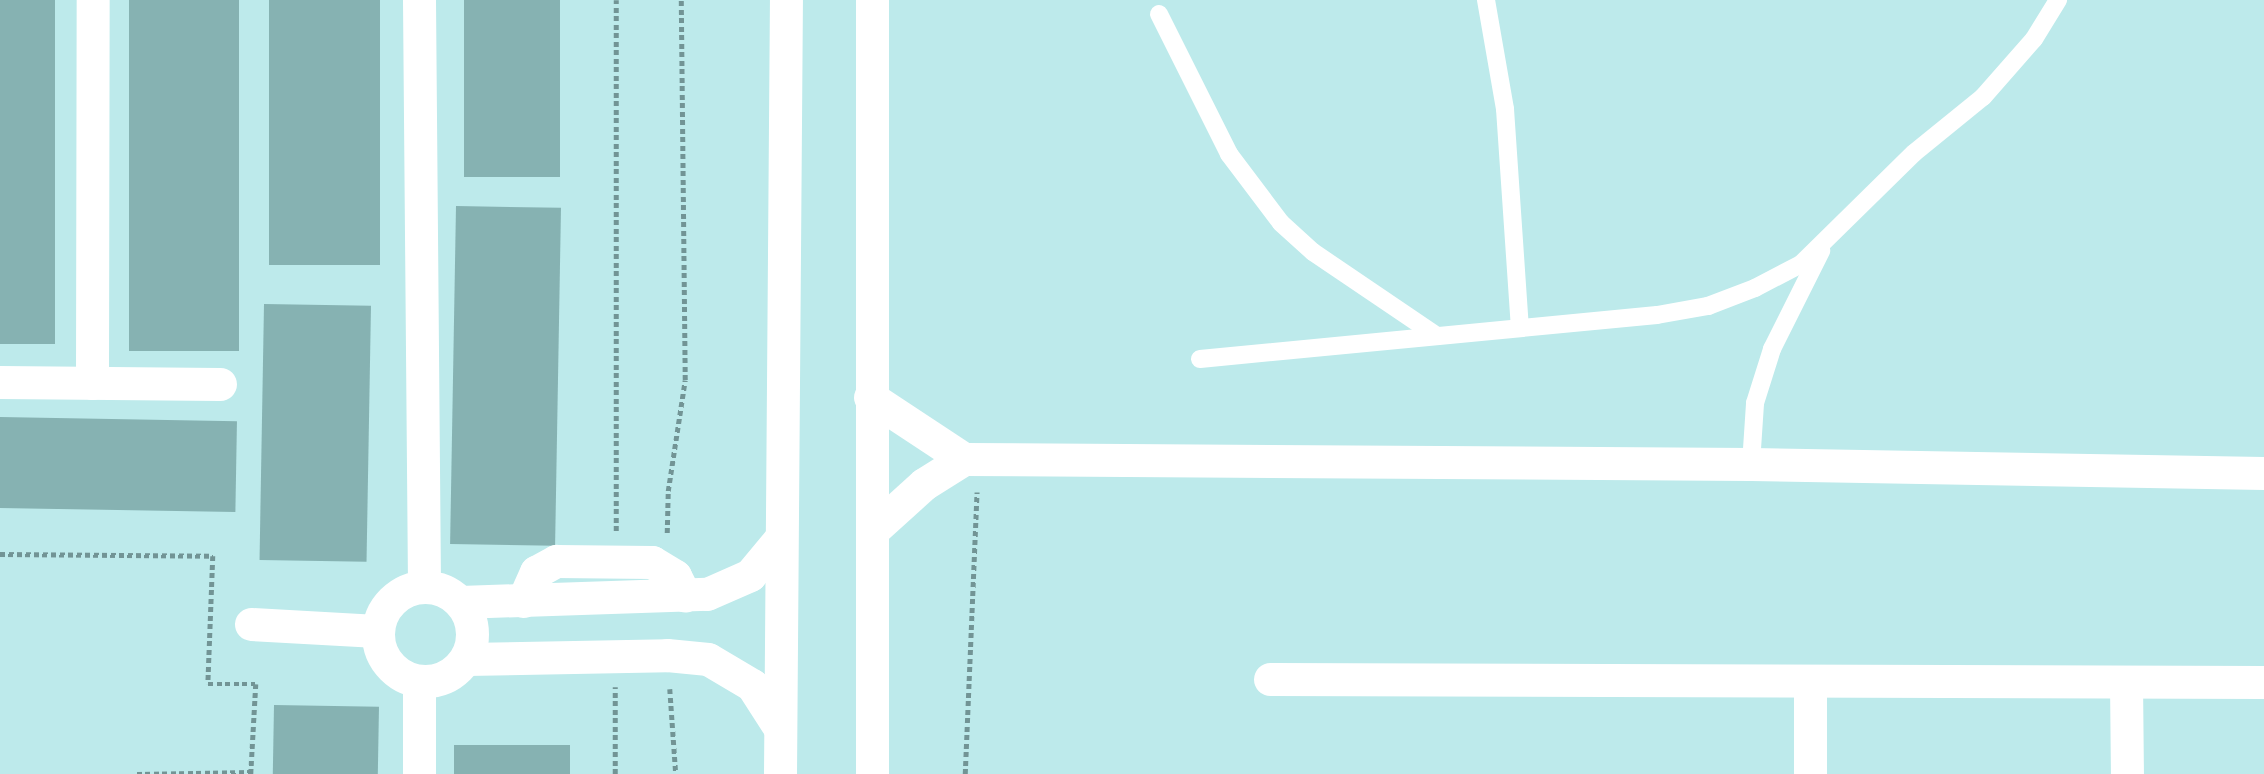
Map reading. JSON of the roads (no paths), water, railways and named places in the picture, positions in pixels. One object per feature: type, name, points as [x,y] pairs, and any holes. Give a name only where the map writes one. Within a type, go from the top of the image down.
[{"type":"street","points":[[92,383],[93,0]]},
{"type":"street","points":[[419,0],[424,587]]},
{"type":"street","points":[[780,774],[786,0]]},
{"type":"street","points":[[872,0],[870,397],[873,774]]},
{"type":"street","points":[[0,382],[220,384]]},
{"type":"street","points":[[870,397],[971,459]]},
{"type":"street","points":[[872,531],[924,484],[971,459],[1751,464],[2264,473]]},
{"type":"street","points":[[460,602],[685,596],[730,587],[750,575],[780,539]]},
{"type":"street","points":[[523,601],[544,565],[556,561],[639,560],[666,568],[685,596]]},
{"type":"street","points":[[424,587],[443,590],[460,602],[470,620],[472,640],[466,659],[437,681],[419,681],[388,665],[377,631],[392,600],[424,587]]},
{"type":"street","points":[[251,624],[377,631]]},
{"type":"street","points":[[466,659],[667,655],[708,659],[731,670],[752,685],[779,727]]},
{"type":"street","points":[[1270,679],[2264,682]]},
{"type":"street","points":[[419,681],[419,774]]},
{"type":"street","points":[[1810,681],[1810,774]]},
{"type":"street","points":[[2126,682],[2127,774]]},
{"type":"lane","points":[[1486,0],[1505,109],[1520,327]]},
{"type":"lane","points":[[1200,359],[1657,316],[1707,306],[1779,277],[1826,242],[1905,162],[2011,69],[2058,0]]},
{"type":"lane","points":[[1159,14],[1230,154],[1274,215],[1313,252],[1437,336]]},
{"type":"lane","points":[[1751,464],[1755,403],[1772,349],[1826,242]]}]
